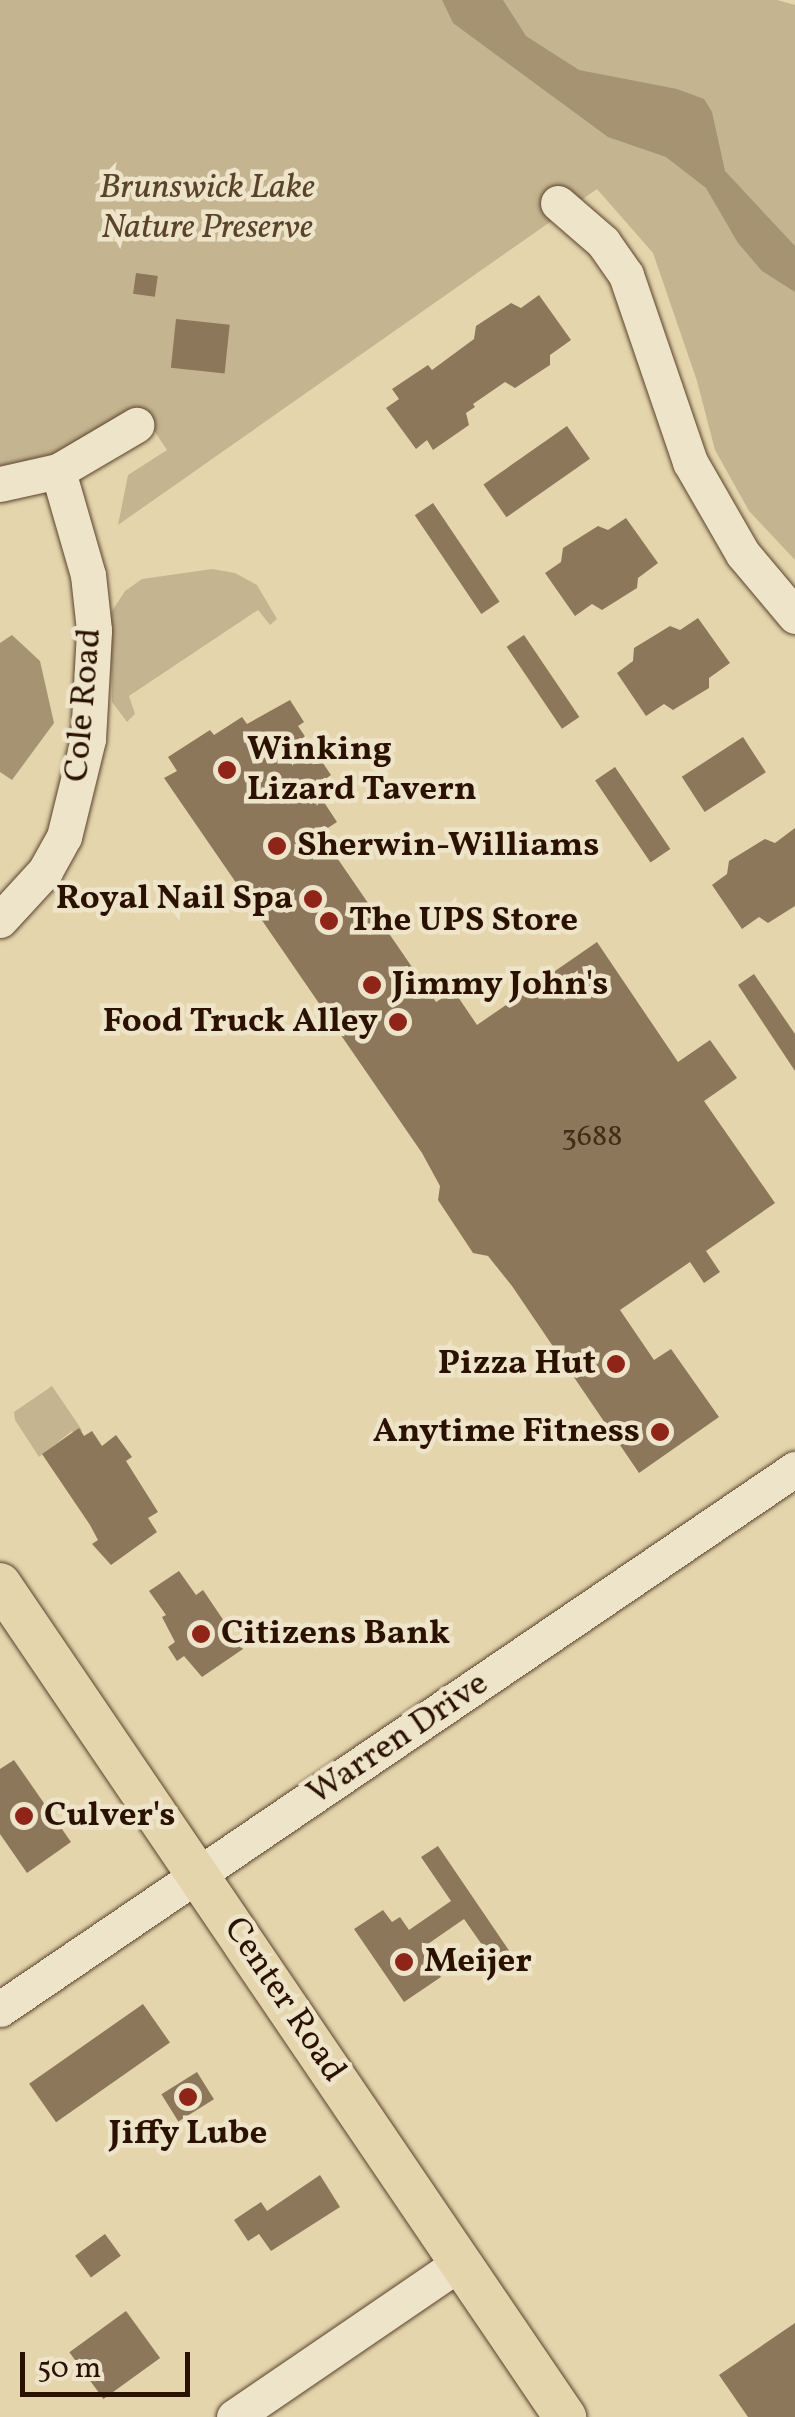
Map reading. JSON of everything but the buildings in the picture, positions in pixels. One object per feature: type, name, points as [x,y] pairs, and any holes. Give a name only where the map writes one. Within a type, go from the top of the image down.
[{"type":"main road","name":"Center Road","points":[[0,1584],[565,2417]]},
{"type":"street","points":[[558,202],[603,242],[626,275],[666,400],[698,478],[744,554],[795,616]]},
{"type":"street","points":[[0,484],[58,470],[136,426]]},
{"type":"street","name":"Cole Road","points":[[0,920],[45,871],[64,837],[88,739],[94,630],[88,575],[58,470]]},
{"type":"street","name":"Warren Drive","points":[[0,2009],[795,1469]]},
{"type":"street","points":[[234,2417],[461,2262]]},
{"type":"green space","name":"Brunswick Lake Nature Preserve","points":[[0,0],[777,0],[795,5],[795,560],[749,511],[715,450],[697,381],[653,253],[597,189],[118,525],[128,475],[167,450],[139,408],[53,454],[0,466]]},
{"type":"green space","points":[[212,569],[235,573],[257,585],[277,619],[270,625],[258,610],[129,696],[135,714],[127,722],[112,702],[110,614],[125,591],[142,579]]},
{"type":"green space","points":[[52,1386],[82,1430],[79,1440],[72,1431],[39,1457],[15,1420],[14,1412]]},
{"type":"shaded area","points":[[442,0],[503,0],[526,36],[579,70],[677,89],[704,99],[712,112],[725,171],[795,246],[795,292],[762,271],[738,243],[706,188],[666,157],[608,137],[453,23]]},
{"type":"shaded area","points":[[12,635],[40,661],[54,723],[12,780],[0,772],[0,643]]},
{"type":"place","name":"Winking Lizard Tavern","points":[[227,770]]},
{"type":"place","name":"Sherwin-Williams","points":[[277,846]]},
{"type":"place","name":"Royal Nail Spa","points":[[313,899]]},
{"type":"place","name":"The UPS Store","points":[[329,921]]},
{"type":"place","name":"Jimmy John's","points":[[372,985]]},
{"type":"place","name":"Food Truck Alley","points":[[398,1022]]},
{"type":"place","name":"Pizza Hut","points":[[616,1364]]},
{"type":"place","name":"Anytime Fitness","points":[[660,1432]]},
{"type":"place","name":"Citizens Bank","points":[[201,1634]]},
{"type":"place","name":"Culver's","points":[[24,1816]]},
{"type":"place","name":"Meijer","points":[[404,1962]]},
{"type":"place","name":"Jiffy Lube","points":[[188,2097]]}]
